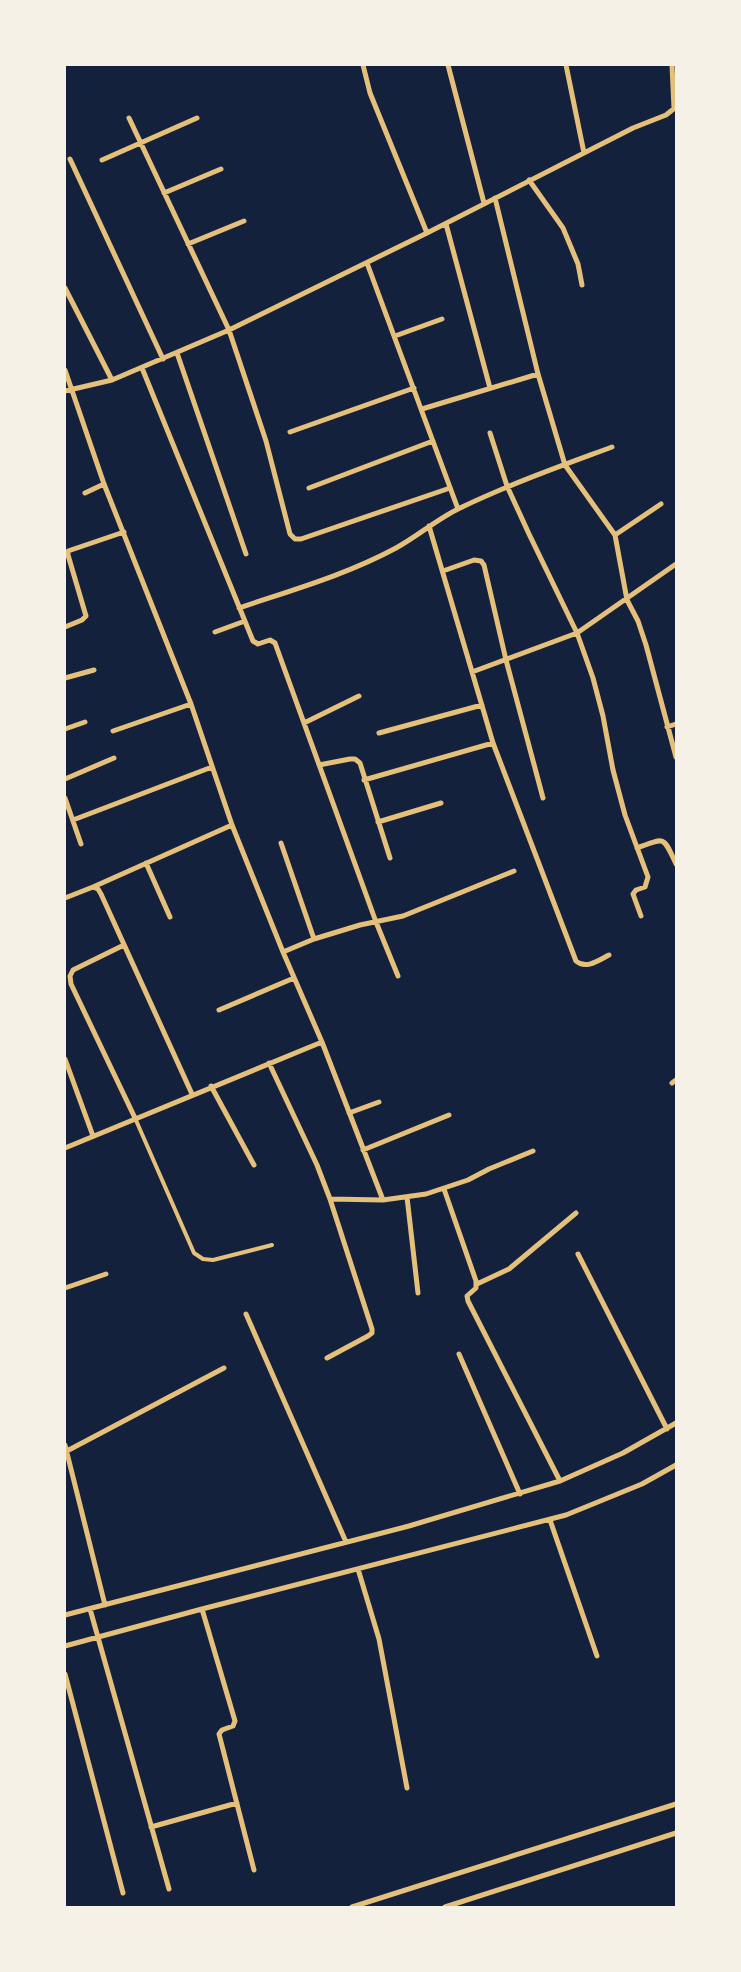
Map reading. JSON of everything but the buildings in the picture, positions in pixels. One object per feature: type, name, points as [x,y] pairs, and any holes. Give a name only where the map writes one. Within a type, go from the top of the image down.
[{"type":"street","points":[[363,65],[370,93],[427,233]]},
{"type":"street","points":[[448,65],[484,203]]},
{"type":"street","points":[[566,65],[584,152]]},
{"type":"street","points":[[65,391],[112,380],[229,330],[446,224],[584,152],[633,128],[675,111],[672,65]]},
{"type":"street","points":[[129,118],[229,330],[266,442],[290,534],[295,538],[301,539],[450,488]]},
{"type":"street","points":[[102,160],[197,118]]},
{"type":"street","points":[[70,159],[162,359]]},
{"type":"street","points":[[164,193],[221,170]]},
{"type":"street","points":[[529,180],[564,228],[578,264],[582,285]]},
{"type":"street","points":[[495,198],[538,374],[565,465],[614,535],[627,600],[638,621],[646,645],[676,757]]},
{"type":"street","points":[[188,244],[244,221]]},
{"type":"street","points":[[446,224],[490,388]]},
{"type":"street","points":[[368,263],[458,509]]},
{"type":"street","points":[[65,288],[112,380]]},
{"type":"street","points":[[395,336],[442,319]]},
{"type":"street","points":[[177,353],[246,554]]},
{"type":"street","points":[[142,368],[255,644],[270,640],[275,643],[376,922],[398,976]]},
{"type":"street","points":[[65,370],[104,484],[191,704],[232,825],[282,952],[322,1042],[383,1200]]},
{"type":"street","points":[[422,409],[538,374]]},
{"type":"street","points":[[290,432],[414,388]]},
{"type":"street","points":[[490,433],[507,486],[528,534],[577,633],[593,678],[625,815],[648,877],[644,888],[636,890],[633,894],[641,916]]},
{"type":"street","points":[[309,488],[433,441]]},
{"type":"street","points":[[239,608],[334,577],[355,568],[396,548],[458,509],[507,486],[612,447]]},
{"type":"street","points":[[85,493],[104,484]]},
{"type":"street","points":[[614,535],[661,504]]},
{"type":"street","points":[[429,526],[493,743],[576,961],[580,965],[586,965],[609,955]]},
{"type":"street","points":[[65,627],[82,620],[86,616],[68,555],[71,549],[124,532]]},
{"type":"street","points":[[443,571],[474,560],[481,561],[484,565],[506,660],[543,798]]},
{"type":"street","points":[[472,672],[577,633],[627,600],[676,564]]},
{"type":"street","points":[[215,632],[245,621]]},
{"type":"street","points":[[65,678],[94,670]]},
{"type":"street","points":[[304,723],[359,696]]},
{"type":"street","points":[[113,731],[191,704]]},
{"type":"street","points":[[379,733],[482,705]]},
{"type":"street","points":[[65,729],[85,722]]},
{"type":"street","points":[[667,727],[676,724]]},
{"type":"street","points":[[364,780],[493,743]]},
{"type":"street","points":[[65,779],[114,758]]},
{"type":"street","points":[[319,765],[355,759],[360,763],[390,858]]},
{"type":"street","points":[[73,820],[212,767]]},
{"type":"street","points":[[65,798],[81,844]]},
{"type":"street","points":[[378,822],[441,803]]},
{"type":"street","points":[[65,898],[232,825]]},
{"type":"street","points":[[637,848],[663,840],[676,864]]},
{"type":"street","points":[[281,843],[314,939]]},
{"type":"street","points":[[146,864],[170,917]]},
{"type":"street","points":[[282,952],[314,939],[403,916],[514,871]]},
{"type":"street","points":[[93,887],[98,889],[101,894],[192,1094]]},
{"type":"street","points":[[124,945],[73,970],[70,976],[71,984],[135,1118]]},
{"type":"street","points":[[219,1010],[294,978]]},
{"type":"street","points":[[65,1148],[211,1086],[322,1042]]},
{"type":"street","points":[[65,1059],[93,1136]]},
{"type":"street","points":[[269,1063],[317,1165],[371,1324],[372,1333],[327,1358]]},
{"type":"street","points":[[211,1086],[254,1165]]},
{"type":"street","points":[[349,1113],[379,1102]]},
{"type":"street","points":[[363,1150],[449,1115]]},
{"type":"street","points":[[330,1199],[383,1200],[444,1189],[533,1151]]},
{"type":"street","points":[[444,1189],[477,1284],[474,1292],[468,1296],[468,1301],[560,1481]]},
{"type":"street","points":[[407,1197],[418,1293]]},
{"type":"street","points":[[477,1284],[509,1269],[576,1213]]},
{"type":"street","points":[[578,1254],[667,1429]]},
{"type":"street","points":[[65,1288],[106,1274]]},
{"type":"street","points":[[246,1314],[346,1542]]},
{"type":"street","points":[[459,1354],[520,1494]]},
{"type":"street","points":[[66,1452],[224,1368]]},
{"type":"street","points":[[65,1615],[346,1542],[520,1494],[560,1481],[623,1453],[676,1423]]},
{"type":"street","points":[[65,1445],[105,1605]]},
{"type":"street","points":[[65,1646],[550,1520],[642,1484],[676,1465]]},
{"type":"street","points":[[550,1520],[597,1656]]},
{"type":"street","points":[[358,1569],[379,1639],[407,1788]]},
{"type":"street","points":[[90,1609],[169,1890]]},
{"type":"street","points":[[202,1609],[235,1722],[233,1726],[222,1730],[219,1734],[254,1870]]},
{"type":"street","points":[[65,1674],[123,1893]]},
{"type":"street","points":[[151,1827],[237,1803]]},
{"type":"street","points":[[352,1907],[676,1804]]},
{"type":"street","points":[[445,1907],[676,1834]]},
{"type":"lane","points":[[135,1118],[194,1253],[204,1259],[213,1260],[272,1245]]}]
